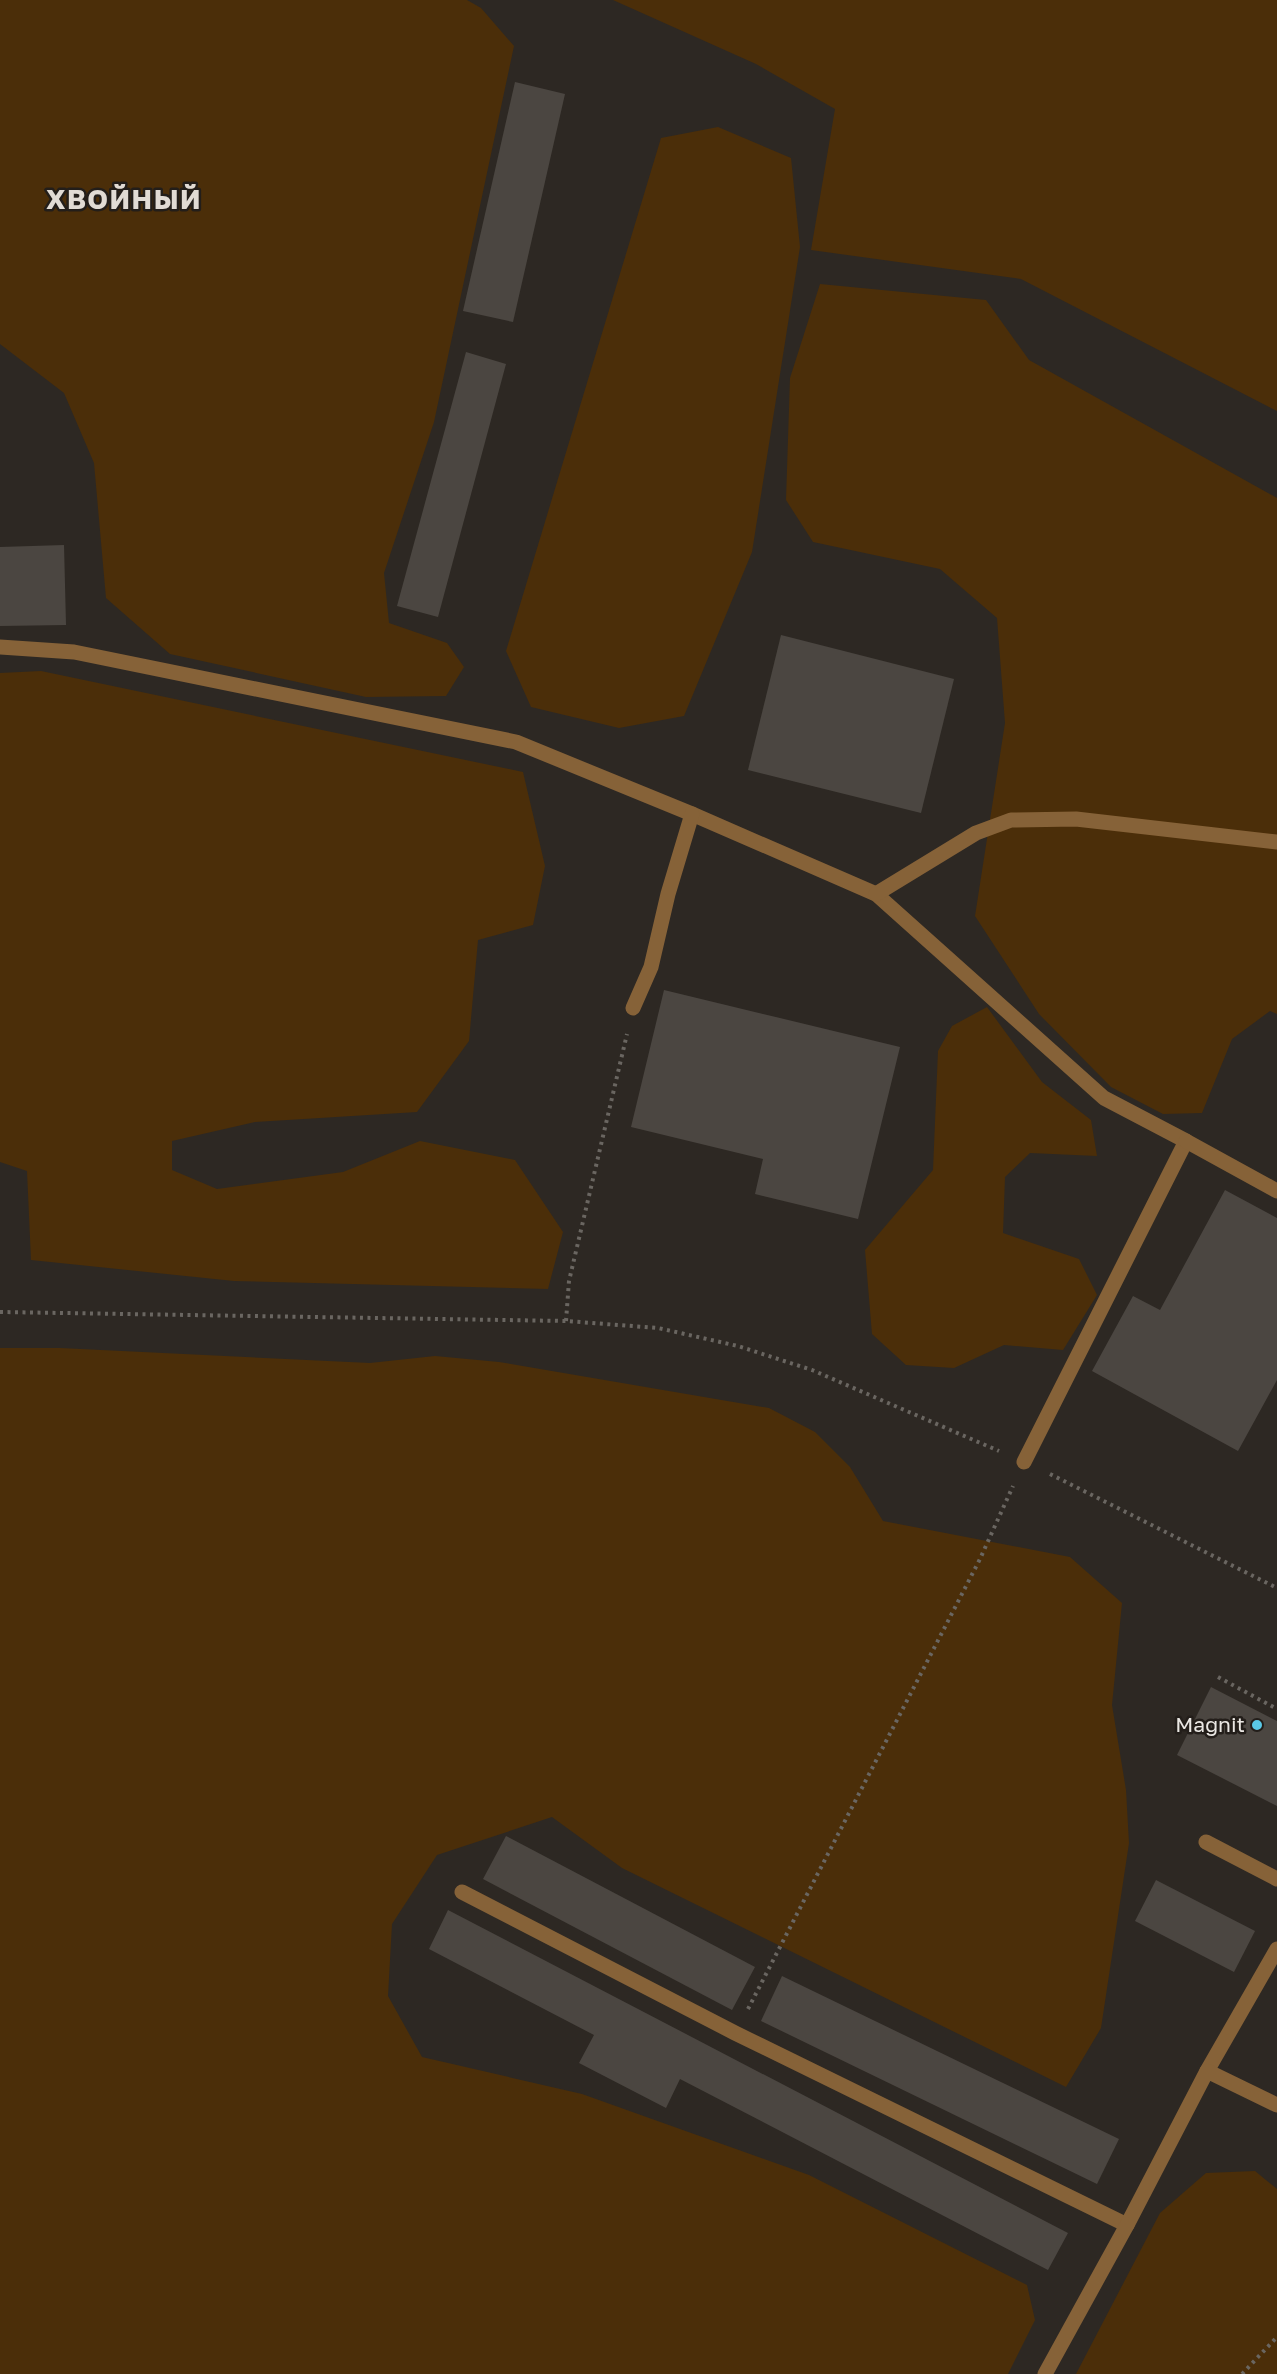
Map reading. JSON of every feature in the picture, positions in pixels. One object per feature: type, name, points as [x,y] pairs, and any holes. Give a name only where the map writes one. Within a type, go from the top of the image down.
[{"type":"street","points":[[0,646],[74,652],[516,742],[692,814],[876,894],[1104,1098],[1277,1191]]},
{"type":"street","points":[[633,1008],[651,967],[668,894],[692,814]]},
{"type":"street","points":[[876,894],[976,833],[1011,820],[1076,819],[1277,842]]},
{"type":"street","points":[[1024,1462],[1186,1141]]},
{"type":"street","points":[[1206,1842],[1277,1879]]},
{"type":"street","points":[[462,1892],[735,2033],[1127,2225]]},
{"type":"street","points":[[1045,2374],[1127,2225],[1207,2071],[1277,1949]]},
{"type":"street","points":[[1207,2071],[1277,2106]]},
{"type":"path","points":[[566,1321],[569,1281],[633,1008]]},
{"type":"path","points":[[0,1312],[566,1321],[658,1328],[738,1346],[812,1370],[1024,1462],[1277,1588]]},
{"type":"path","points":[[735,2033],[980,1558],[1024,1462]]},
{"type":"path","points":[[1218,1677],[1277,1709]]},
{"type":"path","points":[[1242,2374],[1277,2337]]},
{"type":"shaded area","points":[[0,0],[467,0],[481,8],[514,46],[434,422],[384,573],[389,623],[447,643],[464,667],[446,696],[366,697],[170,654],[106,598],[94,463],[64,393],[0,344]]},
{"type":"shaded area","points":[[613,0],[1277,0],[1277,411],[1021,279],[811,250],[835,109],[756,64]]},
{"type":"shaded area","points":[[718,127],[791,158],[800,247],[752,552],[684,716],[619,728],[531,707],[506,651],[661,138]]},
{"type":"shaded area","points":[[820,284],[986,300],[1029,360],[1277,498],[1277,1014],[1270,1011],[1232,1039],[1202,1113],[1163,1114],[1111,1087],[1039,1014],[975,916],[1005,723],[997,618],[940,569],[813,542],[786,500],[790,378]]},
{"type":"shaded area","points":[[41,671],[523,772],[545,866],[533,925],[478,940],[469,1041],[417,1112],[255,1122],[172,1141],[172,1170],[217,1189],[343,1172],[420,1141],[515,1160],[563,1232],[548,1289],[234,1281],[31,1260],[27,1171],[0,1162],[0,673]]},
{"type":"shaded area","points":[[987,1007],[1042,1082],[1091,1120],[1097,1156],[1030,1153],[1005,1177],[1003,1233],[1079,1259],[1097,1295],[1063,1350],[1004,1345],[954,1368],[906,1365],[872,1334],[865,1250],[933,1170],[938,1051],[952,1026]]},
{"type":"shaded area","points":[[0,1348],[60,1348],[370,1363],[435,1356],[499,1362],[769,1408],[815,1432],[850,1467],[883,1521],[1070,1557],[1122,1603],[1112,1705],[1126,1790],[1129,1843],[1101,2028],[1066,2087],[622,1868],[552,1817],[437,1855],[392,1924],[388,1996],[422,2057],[582,2094],[809,2175],[1027,2285],[1035,2320],[1008,2374],[0,2374]]},
{"type":"shaded area","points":[[1255,2171],[1277,2189],[1277,2374],[1076,2374],[1160,2213],[1206,2173]]},
{"type":"building","points":[[515,82],[565,94],[513,322],[463,311]]},
{"type":"building","points":[[466,352],[506,364],[438,617],[397,606]]},
{"type":"building","points":[[64,545],[66,625],[0,626],[0,547]]},
{"type":"building","points":[[781,635],[954,679],[921,813],[748,770]]},
{"type":"building","points":[[664,990],[900,1047],[858,1219],[755,1194],[763,1159],[631,1127]]},
{"type":"building","points":[[1225,1190],[1277,1218],[1277,1380],[1238,1451],[1092,1371],[1133,1296],[1160,1310]]},
{"type":"building","points":[[1211,1687],[1277,1721],[1277,1806],[1177,1755]]},
{"type":"building","points":[[506,1836],[755,1967],[732,2010],[483,1879]]},
{"type":"building","points":[[1156,1880],[1255,1931],[1234,1972],[1135,1921]]},
{"type":"building","points":[[448,1910],[1068,2233],[1048,2270],[680,2079],[666,2108],[579,2063],[594,2035],[429,1949]]},
{"type":"building","points":[[782,1976],[1119,2139],[1097,2184],[761,2021]]},
{"type":"place","name":"Magnit","points":[[1257,1725]]},
{"type":"district","name":"ХВОЙНЫЙ","points":[[124,200]]}]
